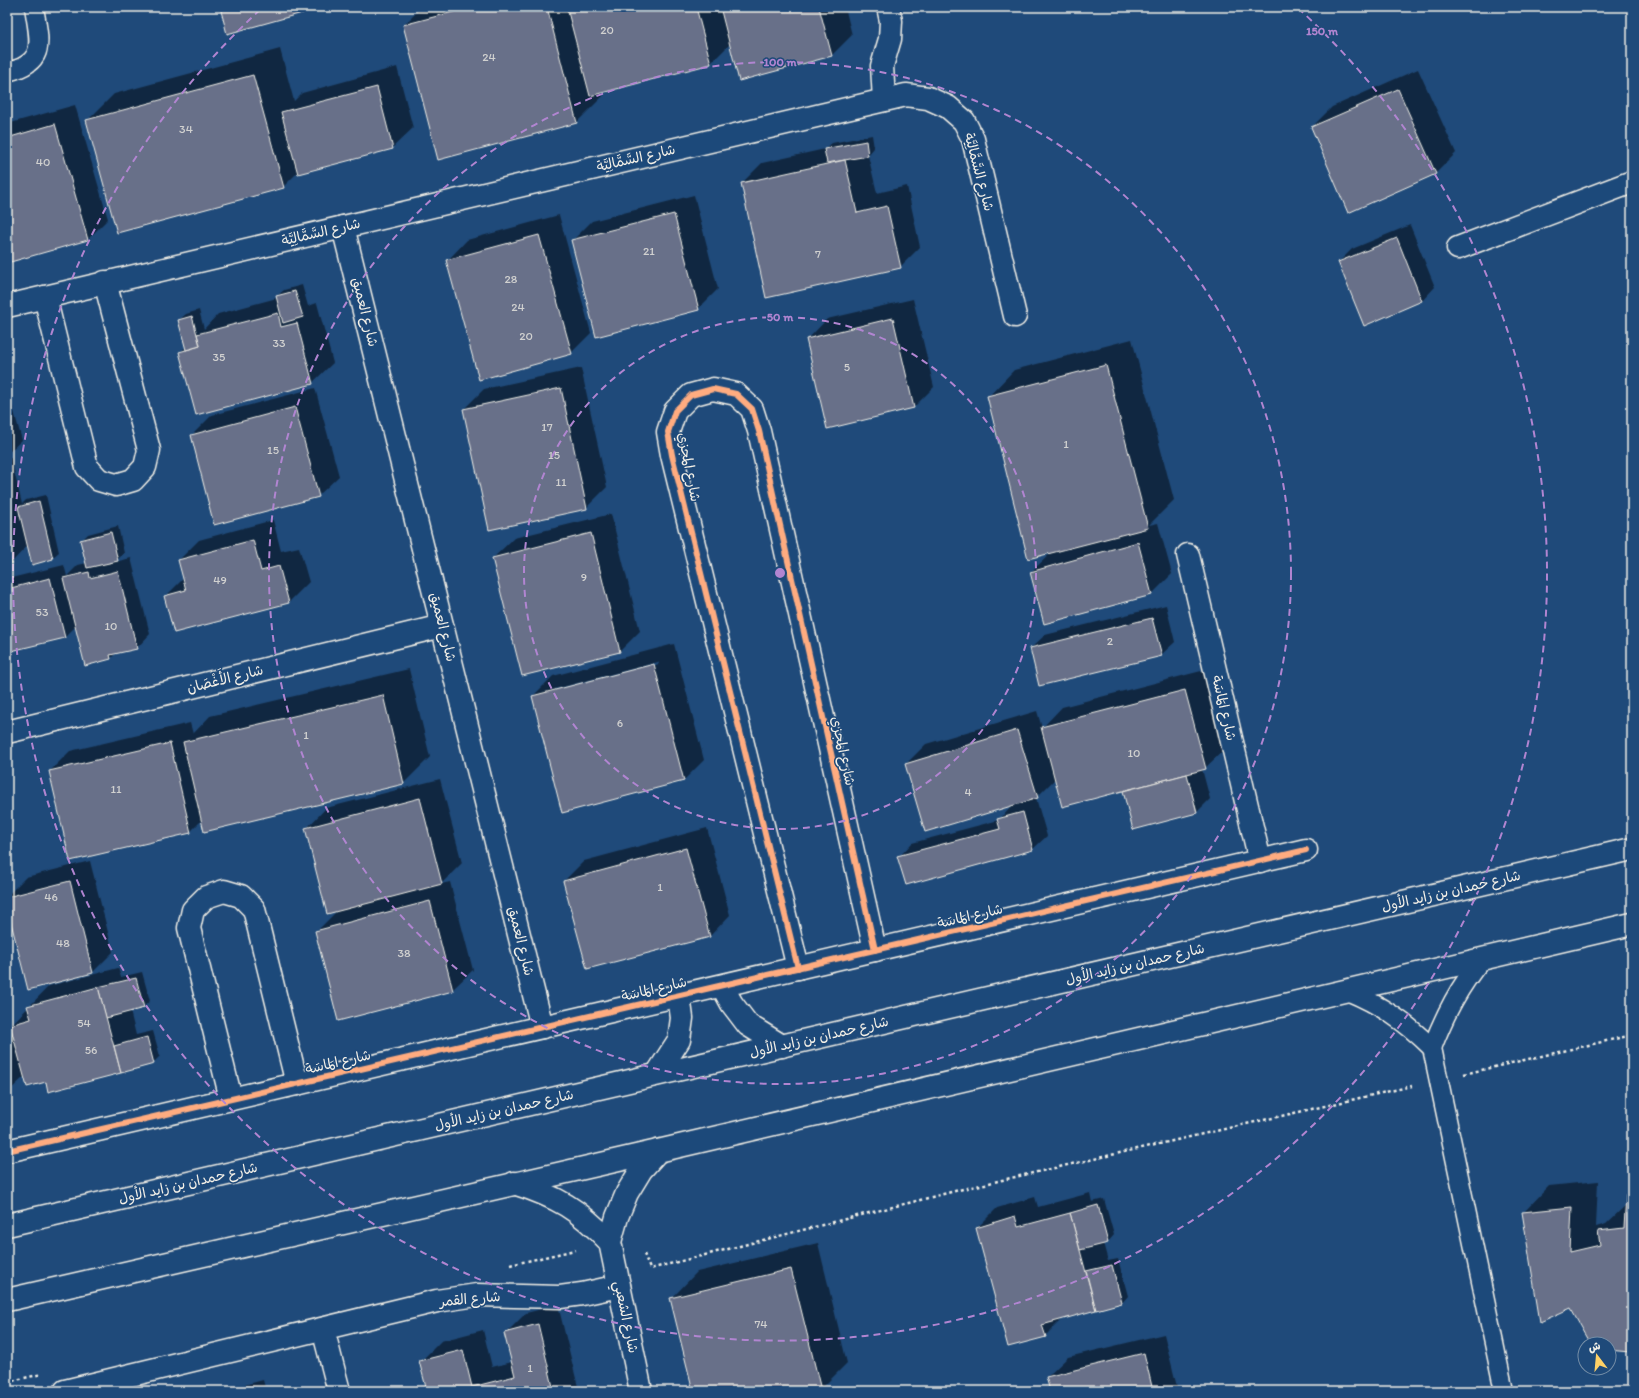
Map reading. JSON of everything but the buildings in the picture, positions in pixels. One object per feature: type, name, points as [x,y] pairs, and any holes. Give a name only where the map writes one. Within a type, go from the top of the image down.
[{"type":"street","points":[[884,100],[882,66],[890,39],[891,21],[888,7]]},
{"type":"street","name":"شارع السَّمَّالِيَّة","points":[[7,306],[906,95],[928,98],[948,107],[964,121],[973,139],[1015,316]]},
{"type":"street","points":[[1458,248],[1632,182]]},
{"type":"street","name":"شارع العميق","points":[[343,227],[542,1027]]},
{"type":"street","points":[[45,297],[87,467],[99,480],[116,485],[133,480],[146,467],[149,450],[106,282]]},
{"type":"street","name":"شارع المجزي","points":[[798,968],[672,455],[668,432],[675,411],[691,395],[713,389],[736,394],[752,409],[759,431],[875,950]]},
{"type":"street","name":"شارع المَاسَة","points":[[1188,555],[1260,861]]},
{"type":"street","name":"شارع الأَغْصَان","points":[[7,732],[442,626]]},
{"type":"street","name":"شارع حمدان بن زايد الأول","points":[[7,1225],[1632,848]]},
{"type":"street","name":"شارع المَاسَة","points":[[7,1151],[1306,850]]},
{"type":"street","name":"شارع المَاسَة","points":[[231,1099],[190,928],[194,910],[198,905],[206,897],[224,892],[241,896],[254,909],[297,1084]]},
{"type":"street","points":[[7,1300],[658,1151],[1632,924]]},
{"type":"street","points":[[722,986],[732,1004],[748,1025],[782,1046]]},
{"type":"street","name":"شارع المَاسَة","points":[[657,1074],[679,1040],[682,1018],[679,996]]},
{"type":"street","name":"شارع الشعبي","points":[[641,1391],[610,1242],[617,1217],[627,1193],[641,1170],[658,1151]]},
{"type":"street","points":[[514,1183],[542,1192],[567,1204],[590,1222],[610,1242]]},
{"type":"street","name":"شارع القمر","points":[[65,1391],[437,1301],[490,1295],[538,1298],[560,1297],[619,1286]]},
{"type":"street","points":[[323,1329],[339,1391]]},
{"type":"lane","points":[[7,72],[26,66],[32,61],[36,54],[39,45],[34,7]]},
{"type":"lane","points":[[1432,1048],[1452,1001],[1466,979],[1482,959]]},
{"type":"lane","points":[[1347,991],[1371,1001],[1394,1015],[1414,1030],[1432,1048],[1504,1391]]},
{"type":"path","points":[[510,1265],[638,1236],[650,1269],[963,1189],[1632,1035]]},
{"type":"path","points":[[7,1382],[46,1373]]},
{"type":"cycle path","points":[[798,968],[672,455],[668,432],[675,411],[691,395],[713,389],[736,394],[752,409],[759,431],[875,950]]},
{"type":"cycle path","points":[[7,1151],[1306,850]]}]
